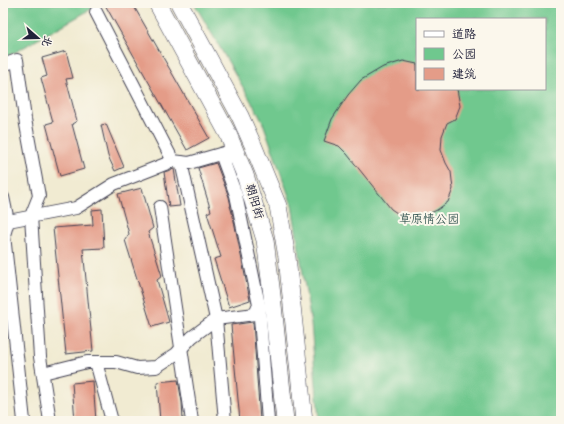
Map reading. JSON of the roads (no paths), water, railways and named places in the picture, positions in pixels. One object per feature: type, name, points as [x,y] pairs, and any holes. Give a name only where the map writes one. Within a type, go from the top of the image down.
[{"type":"street","name":"朝阳街","points":[[158,3],[228,134],[228,152],[245,175],[265,240],[274,310],[285,421]]},
{"type":"street","name":"朝阳街","points":[[179,3],[240,116],[278,206],[287,257],[304,421]]},
{"type":"street","points":[[96,12],[177,161],[216,319],[225,421]]},
{"type":"street","points":[[3,65],[17,60],[25,119],[39,196],[31,216],[40,357],[50,421]]},
{"type":"street","points":[[6,222],[76,208],[114,184],[177,161],[189,163],[228,152],[259,306],[268,421]]},
{"type":"street","points":[[3,197],[6,222],[4,236],[24,421]]},
{"type":"street","points":[[160,207],[192,421]]},
{"type":"street","points":[[43,373],[87,362],[116,362],[137,368],[156,367],[176,354],[192,337],[216,319],[255,314],[259,306]]},
{"type":"street","points":[[96,362],[112,421]]},
{"type":"park label","name":"草原情公园","points":[[429,221]]}]
